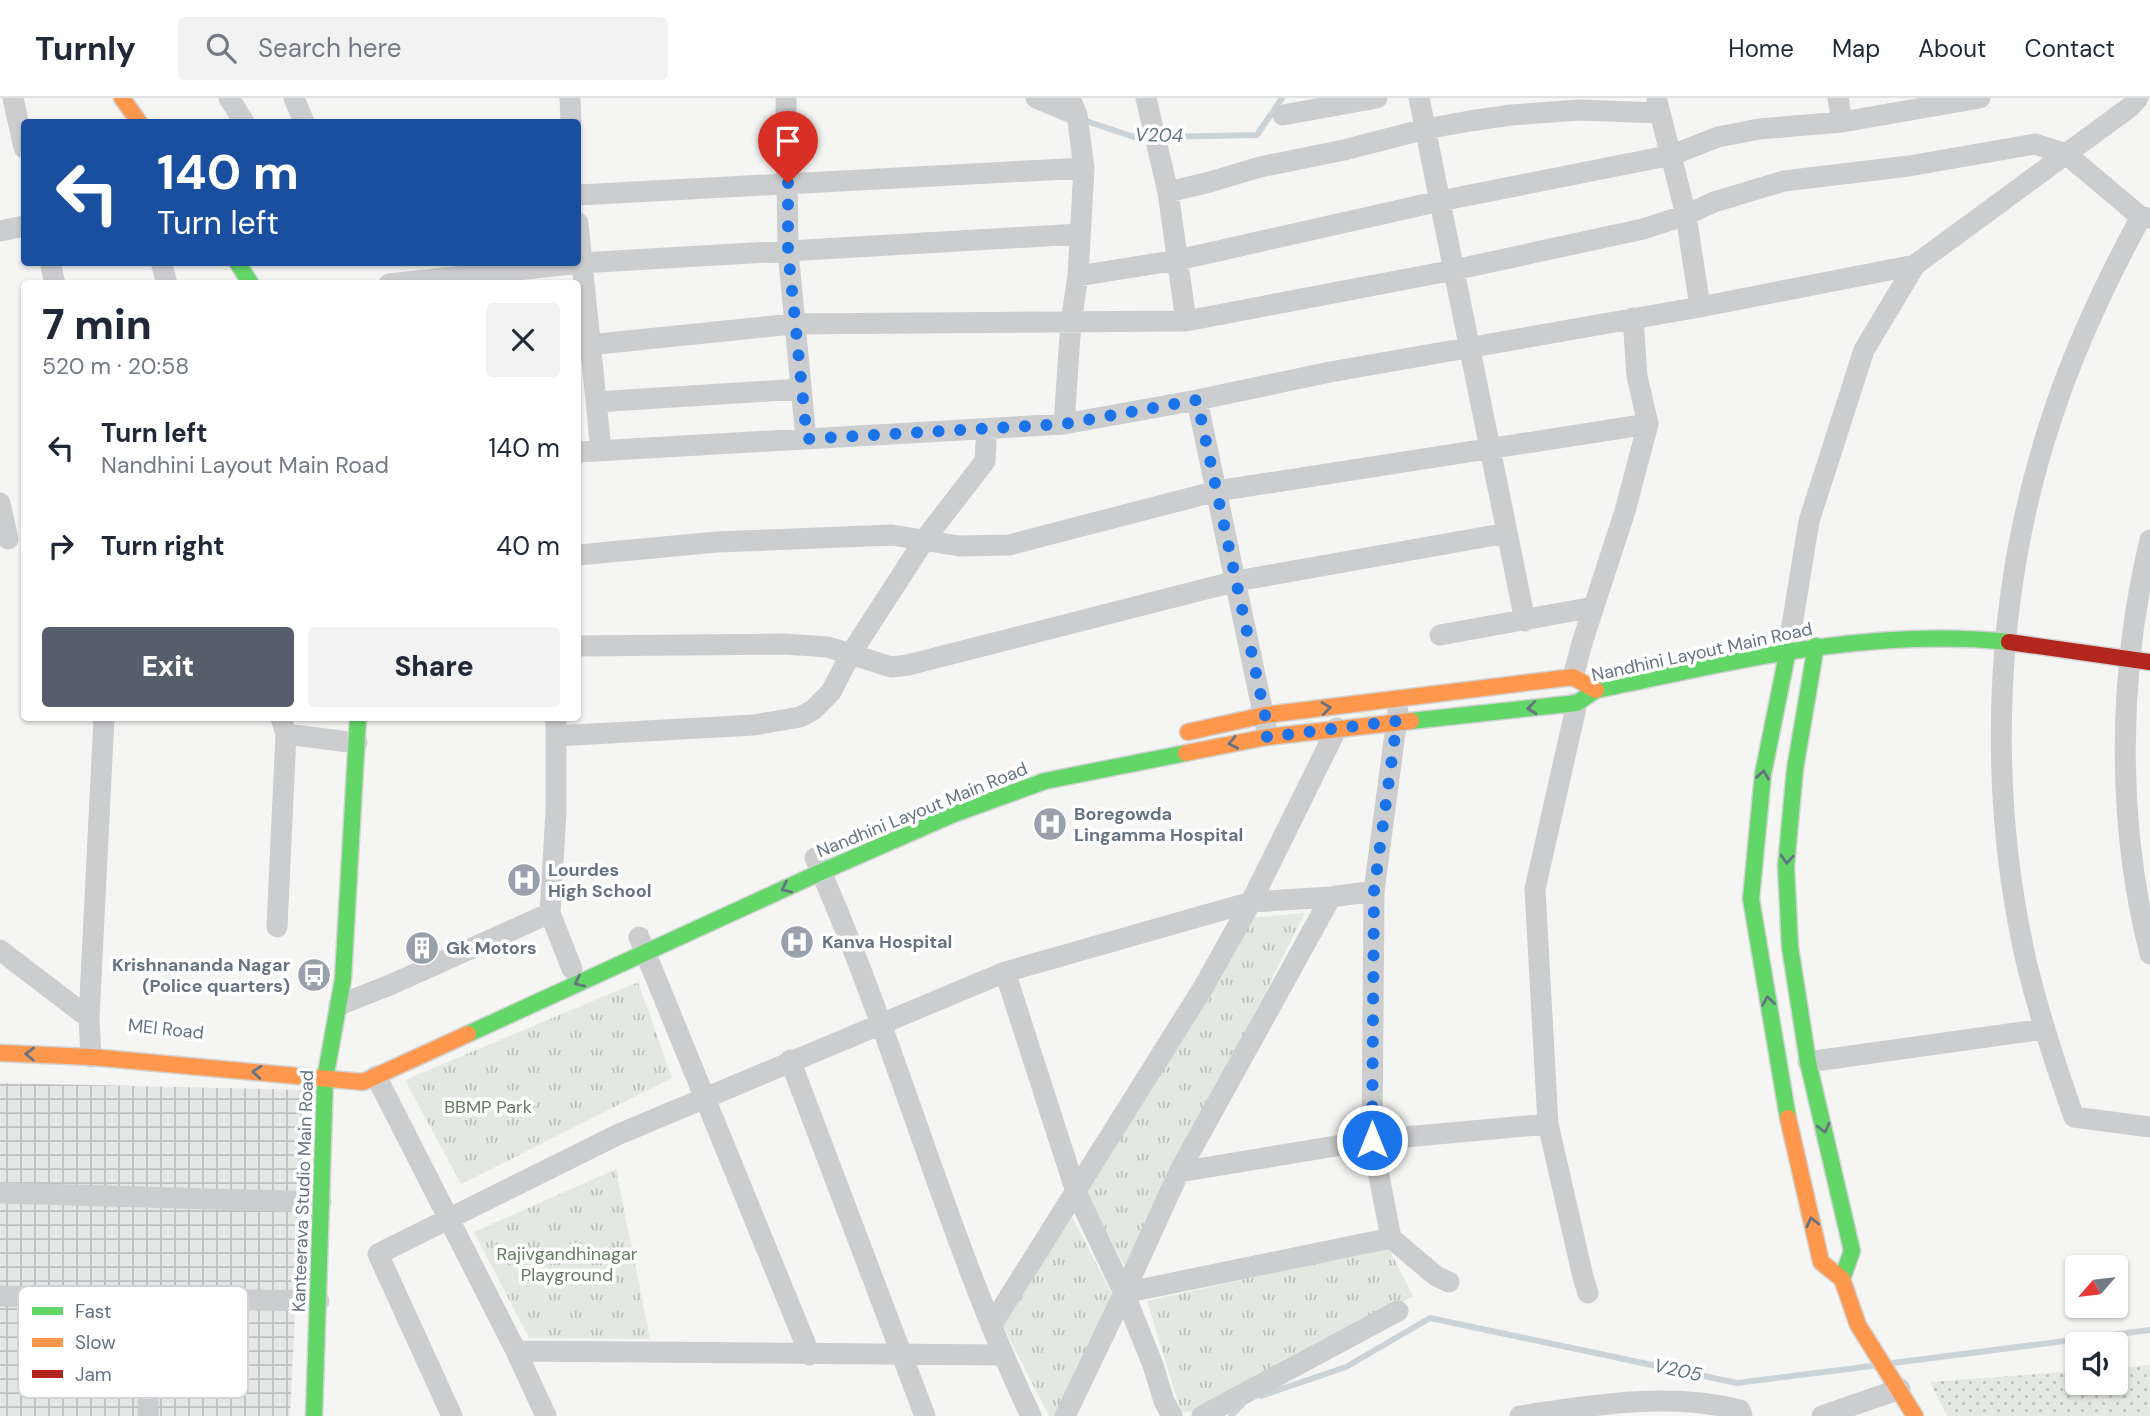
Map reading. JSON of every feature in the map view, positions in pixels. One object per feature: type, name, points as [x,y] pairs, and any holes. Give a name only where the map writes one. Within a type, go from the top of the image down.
[{"type":"main road","points":[[120,98],[137,119]]},
{"type":"main road","name":"Nandhini Layout Main Road","points":[[326,1071],[363,1082],[641,941],[818,865],[1045,782],[1267,737],[1577,703],[1596,690],[1816,646],[1903,638],[2006,642],[2140,661]]},
{"type":"main road","points":[[1816,646],[1795,769],[1786,866],[1790,947],[1808,1062],[1852,1251],[1842,1279]]},
{"type":"main road","points":[[1788,650],[1763,774],[1751,899],[1784,1100],[1821,1262],[1842,1279],[1858,1325],[1915,1416]]},
{"type":"main road","points":[[1174,735],[1265,715],[1573,677],[1596,690]]},
{"type":"main road","name":"Kanteerava Studio Main Road","points":[[314,1416],[326,1071],[343,979],[358,721]]},
{"type":"main road","points":[[702,909],[818,865],[923,810]]},
{"type":"main road","points":[[326,1071],[358,1068],[577,966]]},
{"type":"main road","name":"MEI Road","points":[[0,1038],[326,1071]]},
{"type":"main road","name":"MEI Road","points":[[0,1053],[91,1049]]},
{"type":"street","points":[[13,98],[21,134]]},
{"type":"street","points":[[120,98],[124,119]]},
{"type":"street","points":[[229,98],[242,119]]},
{"type":"street","points":[[293,98],[303,119]]},
{"type":"street","points":[[570,98],[571,119]]},
{"type":"street","points":[[786,98],[788,251],[793,324],[807,439]]},
{"type":"street","points":[[1035,98],[1075,113],[1084,168],[1078,276],[1071,321],[1064,424]]},
{"type":"street","points":[[1146,98],[1168,192],[1186,321]]},
{"type":"street","points":[[1283,114],[1377,98]]},
{"type":"street","points":[[1419,98],[1525,621]]},
{"type":"street","points":[[1838,98],[1842,122]]},
{"type":"street","points":[[1078,276],[1178,260],[1440,201],[1672,155],[1718,137],[1745,131],[1842,122],[1980,98]]},
{"type":"street","points":[[1788,650],[1809,521],[1864,350],[1915,265],[2066,154],[2130,101]]},
{"type":"street","points":[[1168,192],[1425,128],[1511,115],[1658,105],[1686,215],[1700,307]]},
{"type":"street","points":[[584,345],[793,324],[1186,321],[1454,270],[1643,229],[1686,215],[1714,202],[1784,181],[1922,164],[2035,144],[2066,154],[2145,218],[2090,317],[2050,422],[2022,530],[2006,642],[2002,749],[2009,856],[2027,962],[2044,1029],[2074,1117],[2150,1127]]},
{"type":"street","points":[[581,195],[1084,168]]},
{"type":"street","points":[[0,231],[21,227]]},
{"type":"street","points":[[601,450],[590,407],[584,345],[581,263],[1079,234]]},
{"type":"street","points":[[581,452],[1064,424],[1330,372],[1700,307],[1915,265]]},
{"type":"street","points":[[426,280],[554,266]]},
{"type":"street","points":[[1573,677],[1625,511],[1648,424],[1637,376],[1633,317]]},
{"type":"street","points":[[590,407],[801,389]]},
{"type":"street","points":[[1197,400],[1265,715],[1267,737]]},
{"type":"street","points":[[581,555],[717,542],[892,535],[959,546],[1009,545],[1217,491],[1648,424]]},
{"type":"street","points":[[577,966],[550,913],[556,811],[556,727],[754,724],[800,717],[813,710],[831,692],[850,655],[925,539],[985,461],[986,443]]},
{"type":"street","points":[[0,503],[11,539]]},
{"type":"street","points":[[581,646],[828,647],[891,667],[908,665],[1237,581],[1507,533]]},
{"type":"street","points":[[2150,540],[2137,603],[2140,661],[2127,714],[2128,801],[2139,900],[2150,954]]},
{"type":"street","points":[[1440,635],[1594,607]]},
{"type":"street","points":[[1399,699],[1374,891],[1372,1140],[1391,1238],[1436,1276],[1449,1282]]},
{"type":"street","points":[[1577,703],[1535,889],[1548,1124],[1588,1293]]},
{"type":"street","points":[[91,1049],[89,1018],[104,721]]},
{"type":"street","points":[[277,927],[284,726],[357,743]]},
{"type":"street","points":[[991,1326],[1203,988],[1251,902],[1337,728]]},
{"type":"street","points":[[818,865],[881,1023],[1002,1355],[1031,1416]]},
{"type":"street","points":[[452,1416],[378,1254],[617,1135],[790,1060],[1005,972],[1251,902],[1331,897],[1374,891]]},
{"type":"street","points":[[1065,1416],[1125,1293],[1179,1172],[1331,897]]},
{"type":"street","points":[[339,1005],[550,913]]},
{"type":"street","points":[[641,941],[810,1355]]},
{"type":"street","points":[[0,950],[89,1018]]},
{"type":"street","points":[[1005,972],[1076,1192],[1125,1293],[1164,1401],[1172,1416]]},
{"type":"street","points":[[1808,1062],[2044,1029]]},
{"type":"street","points":[[790,1060],[925,1416]]},
{"type":"street","points":[[376,1076],[516,1351],[546,1416]]},
{"type":"street","points":[[1179,1172],[1372,1140],[1548,1124]]},
{"type":"street","points":[[0,1193],[321,1202]]},
{"type":"street","points":[[1125,1293],[1391,1238]]},
{"type":"street","points":[[0,1296],[18,1296]]},
{"type":"street","points":[[248,1300],[318,1301]]},
{"type":"street","points":[[1202,1416],[1398,1311]]},
{"type":"street","points":[[516,1351],[1002,1355]]},
{"type":"street","points":[[1822,1416],[1894,1381]]},
{"type":"street","points":[[148,1398],[148,1416]]},
{"type":"street","points":[[1520,1416],[1581,1406],[1649,1401],[1714,1404],[1747,1414]]},
{"type":"shaded area","points":[[0,1083],[306,1090],[290,1416],[0,1416]]},
{"type":"green space","points":[[1305,913],[1126,1269],[1085,1191],[1249,918]]},
{"type":"green space","name":"BBMP Park","points":[[638,982],[672,1078],[461,1184],[405,1080]]},
{"type":"green space","name":"Rajivgandhinagar Playground","points":[[616,1169],[650,1339],[529,1338],[474,1232]]},
{"type":"green space","points":[[1071,1215],[1113,1296],[1054,1416],[1049,1416],[1003,1326]]},
{"type":"green space","points":[[1388,1247],[1413,1296],[1197,1411],[1181,1412],[1147,1301]]},
{"type":"green space","points":[[2150,1365],[2150,1416],[1947,1416],[1930,1382],[2065,1372],[2065,1395],[2128,1395],[2128,1367]]},
{"type":"waterway","name":"V204","points":[[1160,137],[1257,135],[1282,98]]},
{"type":"waterway","name":"V204","points":[[1083,120],[1134,137],[1150,137]]},
{"type":"waterway","name":"V205","points":[[1261,1396],[1346,1367],[1430,1318],[1737,1383],[1872,1366]]},
{"type":"waterway","name":"V205","points":[[1893,1363],[2150,1330]]},
{"type":"waterway","name":"V205","points":[[1231,1416],[1242,1405]]},
{"type":"traffic: fast","points":[[240,266],[248,280]]},
{"type":"traffic: fast","points":[[1411,721],[1577,703],[1596,690],[1750,659],[1853,643],[1905,639],[2009,642]]},
{"type":"traffic: fast","points":[[1816,646],[1795,769],[1786,866],[1790,947],[1808,1062],[1852,1251],[1842,1279]]},
{"type":"traffic: fast","points":[[1788,650],[1763,774],[1751,899],[1788,1118]]},
{"type":"traffic: fast","points":[[314,1416],[325,1079],[343,979],[358,721]]},
{"type":"traffic: fast","points":[[468,1034],[954,814],[1045,781],[1186,753]]},
{"type":"traffic: slow","points":[[122,98],[137,119]]},
{"type":"traffic: slow","points":[[1188,732],[1265,715],[1573,677],[1596,690]]},
{"type":"traffic: slow","points":[[1186,753],[1267,737],[1411,721]]},
{"type":"traffic: slow","points":[[0,1053],[91,1057],[363,1082],[468,1034]]},
{"type":"traffic: slow","points":[[1788,1118],[1821,1262],[1842,1279],[1858,1325],[1915,1416]]},
{"type":"traffic: jam","points":[[2009,642],[2150,662]]},
{"type":"place","name":"Boregowda Lingamma Hospital","points":[[1050,824]]},
{"type":"place","name":"Lourdes High School","points":[[524,880]]},
{"type":"place","name":"Kanva Hospital","points":[[797,942]]},
{"type":"place","name":"Gk Motors","points":[[422,948]]},
{"type":"place","name":"Krishnananda Nagar (Police quarters)","points":[[314,975]]},
{"type":"route","points":[[788,183],[788,251],[793,324],[807,439],[1064,424],[1197,400],[1265,715],[1267,737],[1397,721],[1374,891],[1372,1140]]}]
